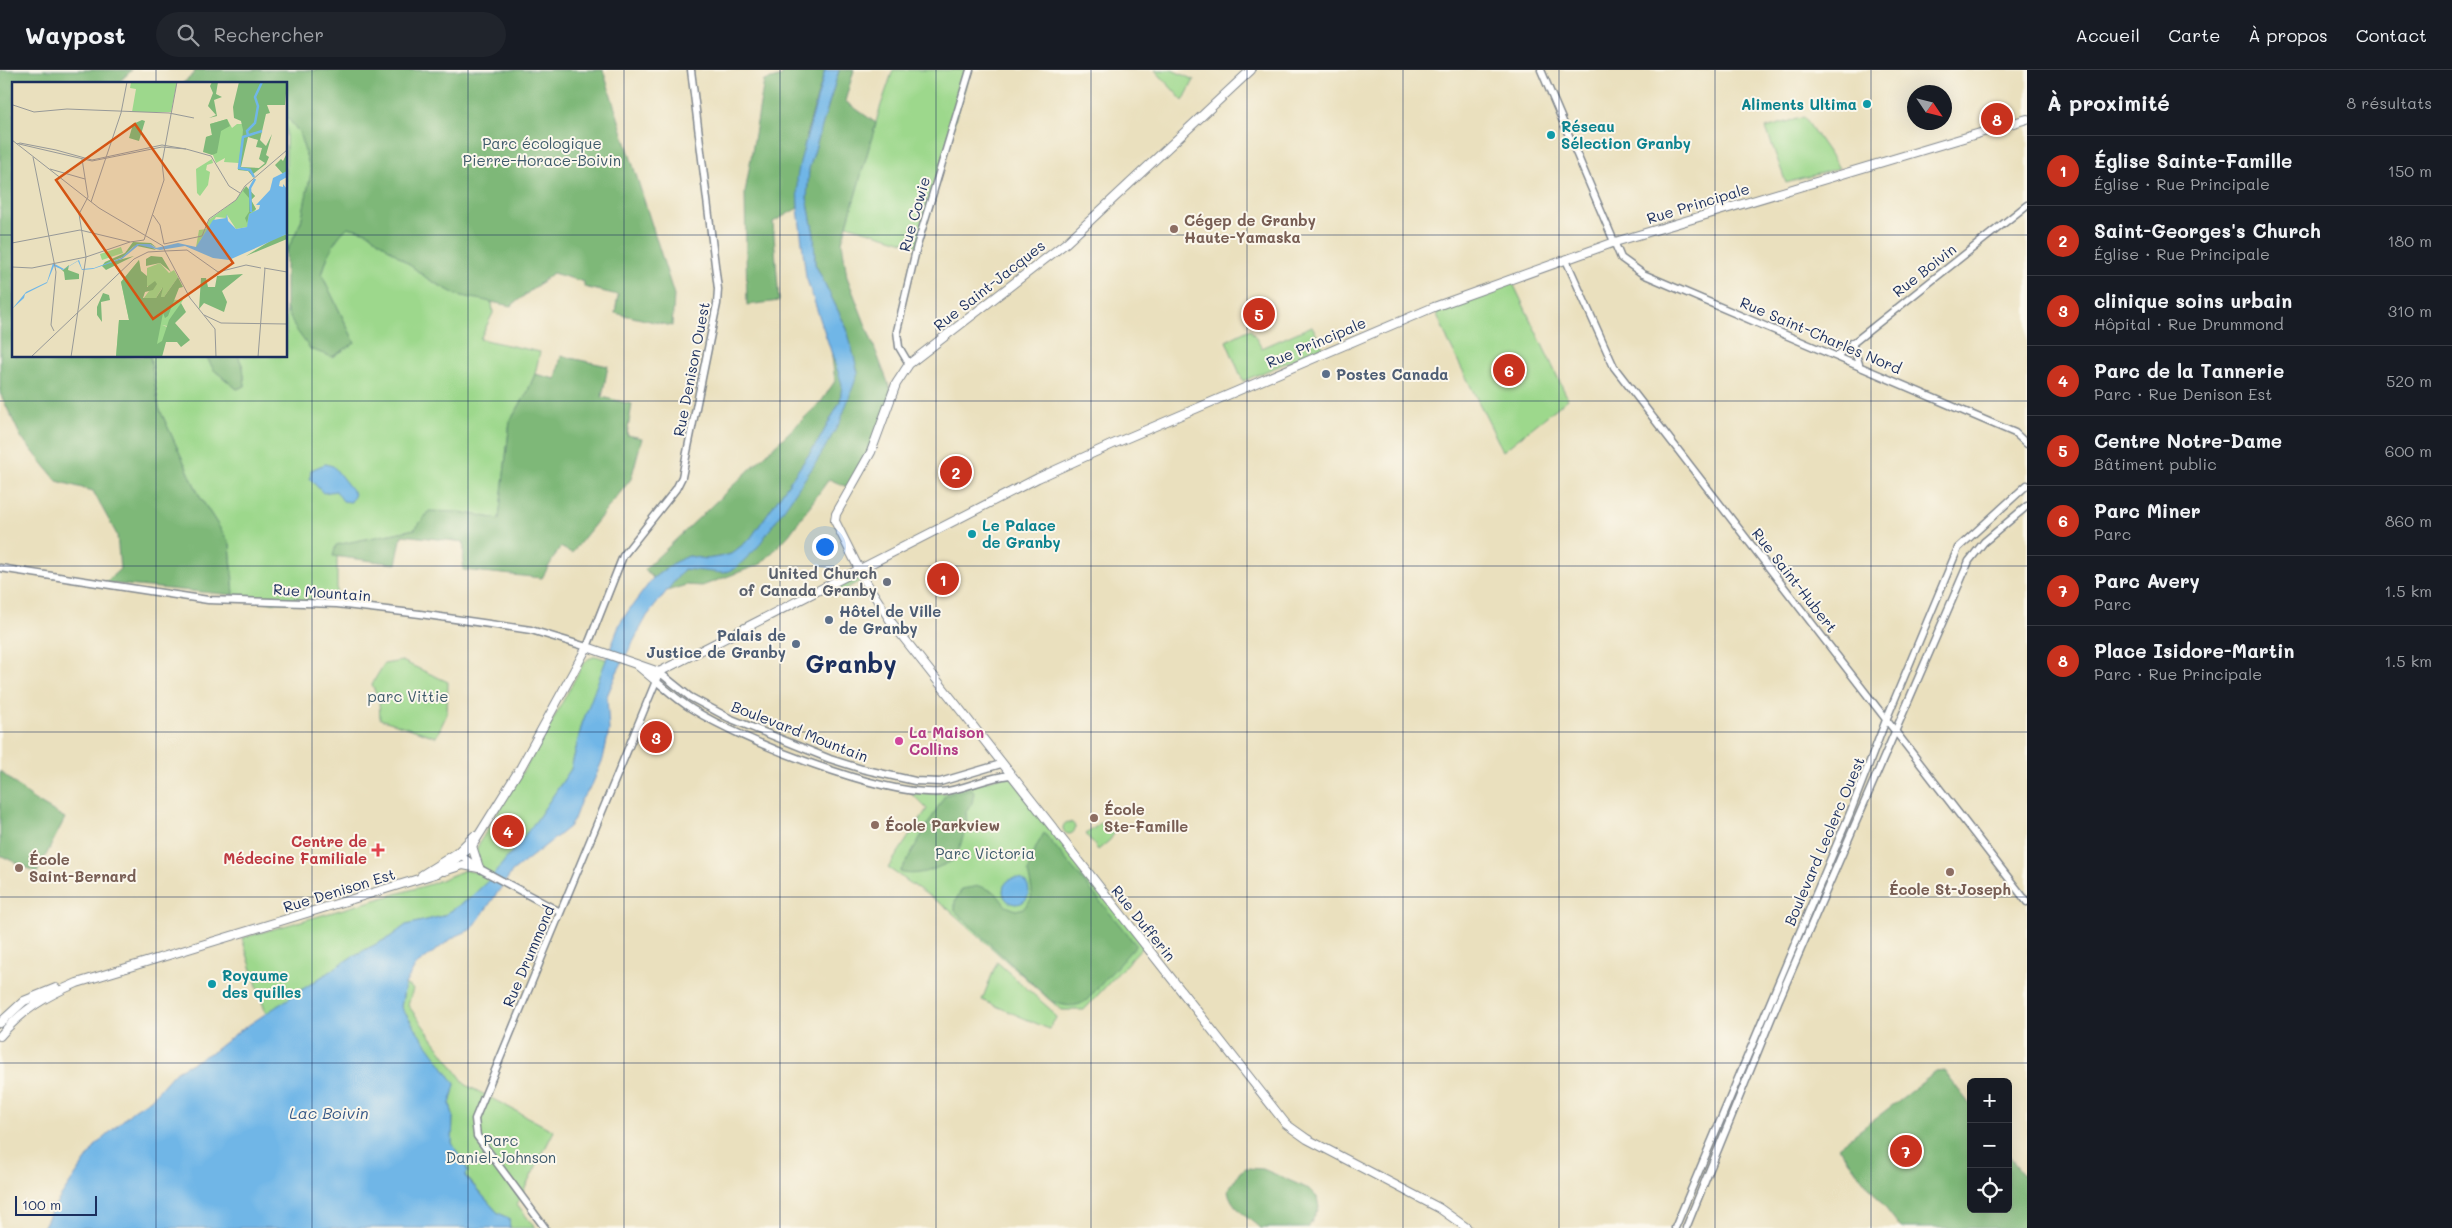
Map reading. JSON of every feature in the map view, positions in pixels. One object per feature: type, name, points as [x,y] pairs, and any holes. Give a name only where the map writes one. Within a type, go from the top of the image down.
[{"type":"main road","name":"Rue Saint-Jacques","points":[[859,569],[837,527],[836,514],[870,452],[896,384],[910,364],[1066,243],[1251,70]]},
{"type":"main road","name":"Rue Principale","points":[[659,672],[1011,491],[1113,444],[1434,307],[1615,242],[2027,119]]},
{"type":"main road","name":"Rue Dufferin","points":[[859,569],[892,623],[1286,1124],[1307,1139],[1439,1208],[1467,1228]]},
{"type":"main road","name":"Rue Mountain","points":[[587,647],[659,672]]},
{"type":"main road","name":"Rue Denison Est","points":[[0,1036],[22,1013],[42,999],[77,983],[438,873],[472,846],[521,767],[587,647]]},
{"type":"main road","name":"Rue Mountain","points":[[637,665],[656,681]]},
{"type":"main road","points":[[656,681],[659,672]]},
{"type":"main road","points":[[410,883],[459,855],[487,821]]},
{"type":"main road","points":[[472,846],[480,869]]},
{"type":"main road","points":[[438,873],[463,865],[480,869]]},
{"type":"main road","points":[[0,1023],[27,999],[45,990],[77,983]]},
{"type":"street","name":"Rue Denison Ouest","points":[[587,647],[623,556],[676,489],[682,477],[717,304],[718,289],[691,70]]},
{"type":"street","name":"Rue Cowie","points":[[910,364],[899,347],[898,331],[918,246],[970,70]]},
{"type":"street","name":"Rue Saint-Charles Nord","points":[[1540,70],[1622,258],[1643,274],[1838,355],[2015,432],[2027,444]]},
{"type":"street","name":"Rue Boivin","points":[[1838,355],[2027,205]]},
{"type":"street","name":"Rue Saint-Hubert","points":[[1566,260],[1614,366],[2027,902]]},
{"type":"street","points":[[1852,343],[1859,364]]},
{"type":"street","name":"Boulevard Leclerc Ouest","points":[[1675,1228],[1850,814],[1886,720],[1958,548],[2027,485]]},
{"type":"street","name":"Boulevard Leclerc Ouest","points":[[1686,1228],[1778,1002],[1969,561],[1984,542],[2027,506]]},
{"type":"street","name":"Rue Mountain","points":[[0,568],[208,600],[337,604],[430,615],[531,630],[587,647]]},
{"type":"street","name":"Boulevard Mountain","points":[[659,672],[690,697],[729,718],[830,759],[862,769],[915,781],[940,782],[1001,764]]},
{"type":"street","name":"Boulevard Mountain","points":[[656,681],[693,710],[725,727],[770,747],[864,779],[923,791],[940,792],[995,776],[1010,775]]},
{"type":"street","name":"Rue Drummond","points":[[545,1228],[477,1136],[474,1119],[656,681]]},
{"type":"street","points":[[459,855],[480,869],[560,912]]},
{"type":"green space","points":[[0,70],[132,70],[119,82],[12,82],[12,358],[150,358],[159,408],[200,497],[230,544],[234,595],[105,583],[120,569],[117,535],[93,491],[57,481],[21,437],[0,393]]},
{"type":"green space","name":"Parc écologique Pierre-Horace-Boivin","points":[[195,70],[603,70],[674,295],[672,326],[615,313],[618,295],[584,287],[584,282],[553,273],[511,306],[457,295],[428,279],[367,232],[348,227],[334,243],[322,275],[355,343],[332,357],[310,349],[295,328],[288,312],[288,249],[301,222],[311,172],[299,132],[288,118],[288,82],[184,82],[194,74]]},
{"type":"green space","points":[[783,70],[825,70],[802,155],[798,208],[773,222],[779,301],[747,305],[745,193],[764,81],[782,76]]},
{"type":"green space","points":[[839,70],[854,70],[845,101],[876,123],[842,242],[847,277],[892,393],[883,422],[849,488],[829,479],[789,535],[761,564],[702,586],[686,585],[664,592],[684,569],[736,568],[840,422],[847,329],[815,264],[814,235],[807,198],[809,169]]},
{"type":"green space","points":[[893,70],[970,70],[917,246],[847,225],[880,108]]},
{"type":"green space","points":[[1155,70],[1172,70],[1194,80],[1183,101]]},
{"type":"green space","points":[[2006,110],[2009,120],[1987,127],[1984,117]]},
{"type":"green space","points":[[1804,117],[1839,168],[1786,183],[1766,128]]},
{"type":"green space","points":[[288,118],[299,132],[312,172],[301,222],[288,249]]},
{"type":"green space","points":[[348,227],[367,232],[428,279],[457,295],[481,298],[492,303],[493,313],[480,339],[540,352],[535,374],[527,393],[510,421],[499,519],[459,512],[415,529],[337,545],[337,604],[269,602],[234,595],[230,544],[200,497],[159,408],[150,358],[207,358],[214,370],[237,389],[245,386],[243,367],[239,358],[288,358],[288,312],[295,328],[332,357],[355,343],[322,275],[328,255],[334,243]]},
{"type":"green space","points":[[1511,279],[1568,399],[1503,451],[1448,341],[1434,307]]},
{"type":"green space","points":[[1312,326],[1323,347],[1243,381],[1226,341],[1250,329],[1262,348]]},
{"type":"green space","points":[[830,341],[843,384],[840,402],[819,440],[750,539],[731,554],[706,559],[689,556],[676,562],[653,578],[645,569],[821,402],[835,381]]},
{"type":"green space","points":[[561,356],[608,366],[602,397],[632,404],[627,435],[642,438],[631,479],[572,553],[560,547],[542,578],[463,570],[464,542],[402,535],[396,564],[333,556],[336,545],[415,529],[429,511],[459,512],[499,519],[510,421],[527,393],[535,374],[556,379]]},
{"type":"green space","points":[[207,358],[239,358],[243,367],[245,386],[237,389],[214,370]]},
{"type":"green space","points":[[859,569],[864,579],[832,596],[828,585]]},
{"type":"green space","points":[[596,656],[608,660],[582,724],[571,769],[536,821],[492,878],[469,899],[443,916],[406,925],[390,937],[353,956],[266,1014],[242,938],[431,884],[465,870],[478,873],[481,867],[476,850],[481,840],[538,747],[583,664],[588,659]]},
{"type":"green space","name":"parc Vittie","points":[[402,661],[448,682],[447,714],[436,737],[380,719],[379,702],[372,684],[384,664]]},
{"type":"green space","points":[[0,771],[33,799],[65,818],[37,873],[0,855]]},
{"type":"green space","name":"Parc Victoria","points":[[1009,775],[1144,945],[1084,1010],[1061,1010],[947,908],[888,868],[927,809],[911,793],[942,793]]},
{"type":"green space","points":[[971,788],[974,793],[972,803],[966,811],[967,824],[956,859],[921,873],[900,872],[945,795]]},
{"type":"green space","points":[[1106,819],[1115,832],[1110,840],[1098,850],[1086,834]]},
{"type":"green space","points":[[1069,822],[1075,828],[1069,834],[1063,828]]},
{"type":"green space","points":[[1044,833],[1136,945],[1087,1000],[1074,1006],[1051,1001],[955,911],[955,901],[962,889],[979,886],[995,892],[1006,906],[1016,910],[1024,908],[1031,899],[1032,890],[1028,872],[1036,847]]},
{"type":"green space","points":[[997,962],[1051,1010],[1056,1018],[1049,1029],[982,1000]]},
{"type":"green space","name":"Parc Daniel-Johnson","points":[[405,984],[413,989],[408,1005],[466,1085],[554,1131],[517,1204],[535,1228],[510,1228],[509,1219],[497,1212],[465,1175],[468,1171],[452,1143],[453,1115],[450,1104],[455,1084],[401,1007]]},
{"type":"green space","points":[[1944,1071],[1967,1101],[1967,1213],[2012,1213],[2012,1160],[2027,1179],[2027,1228],[1901,1228],[1838,1147],[1936,1072]]},
{"type":"green space","points":[[1246,1168],[1263,1169],[1309,1189],[1317,1197],[1319,1208],[1308,1228],[1260,1228],[1240,1211],[1229,1196],[1228,1190],[1240,1172]]},
{"type":"water","name":"Lac Boivin","points":[[825,70],[839,70],[809,169],[807,198],[814,235],[815,264],[847,329],[858,373],[840,422],[817,461],[757,548],[736,568],[723,573],[684,569],[647,616],[617,672],[607,696],[609,731],[603,759],[592,785],[581,800],[569,827],[512,872],[472,929],[454,937],[416,965],[405,984],[401,1007],[455,1084],[450,1104],[453,1115],[452,1143],[468,1171],[465,1176],[497,1212],[509,1219],[510,1228],[43,1228],[53,1208],[97,1144],[134,1110],[151,1099],[175,1072],[214,1051],[238,1032],[353,956],[390,937],[406,925],[443,916],[469,899],[491,878],[536,821],[571,769],[582,724],[620,623],[629,610],[653,578],[675,562],[689,556],[706,559],[731,554],[750,539],[819,440],[840,402],[842,384],[806,277],[798,208],[797,178]]},
{"type":"water","points":[[325,464],[333,466],[355,494],[351,502],[343,501],[336,491],[323,493],[310,479],[311,470]]},
{"type":"water","points":[[1016,878],[1025,882],[1029,891],[1025,900],[1016,904],[1007,900],[1003,891],[1007,882]]},
{"type":"place","name":"Aliments Ultima","points":[[1867,104]]},
{"type":"place","name":"Place Isidore-Martin","points":[[1997,119]]},
{"type":"place","name":"Réseau Sélection Granby","points":[[1551,135]]},
{"type":"place","name":"Cégep de Granby Haute-Yamaska","points":[[1174,229]]},
{"type":"place","name":"Centre Notre-Dame","points":[[1259,314]]},
{"type":"place","name":"Parc Miner","points":[[1509,370]]},
{"type":"place","name":"Postes Canada","points":[[1326,374]]},
{"type":"place","name":"Saint-Georges's Church","points":[[956,472]]},
{"type":"place","name":"Le Palace de Granby","points":[[972,534]]},
{"type":"place","name":"Église Sainte-Famille","points":[[943,579]]},
{"type":"place","name":"United Church of Canada Granby","points":[[887,582]]},
{"type":"place","name":"Hôtel de Ville de Granby","points":[[829,620]]},
{"type":"place","name":"Palais de Justice de Granby","points":[[796,644]]},
{"type":"place","name":"clinique soins urbain","points":[[656,737]]},
{"type":"place","name":"La Maison Collins","points":[[899,741]]},
{"type":"place","name":"École Ste-Famille","points":[[1094,818]]},
{"type":"place","name":"École Parkview","points":[[875,825]]},
{"type":"place","name":"Parc de la Tannerie","points":[[508,831]]},
{"type":"place","name":"Centre de Médecine Familiale","points":[[378,850]]},
{"type":"place","name":"École Saint-Bernard","points":[[19,868]]},
{"type":"place","name":"École St-Joseph","points":[[1950,872]]},
{"type":"place","name":"Royaume des quilles","points":[[212,984]]},
{"type":"place","name":"Parc Avery","points":[[1906,1151]]},
{"type":"district","name":"Granby","points":[[851,663]]}]
